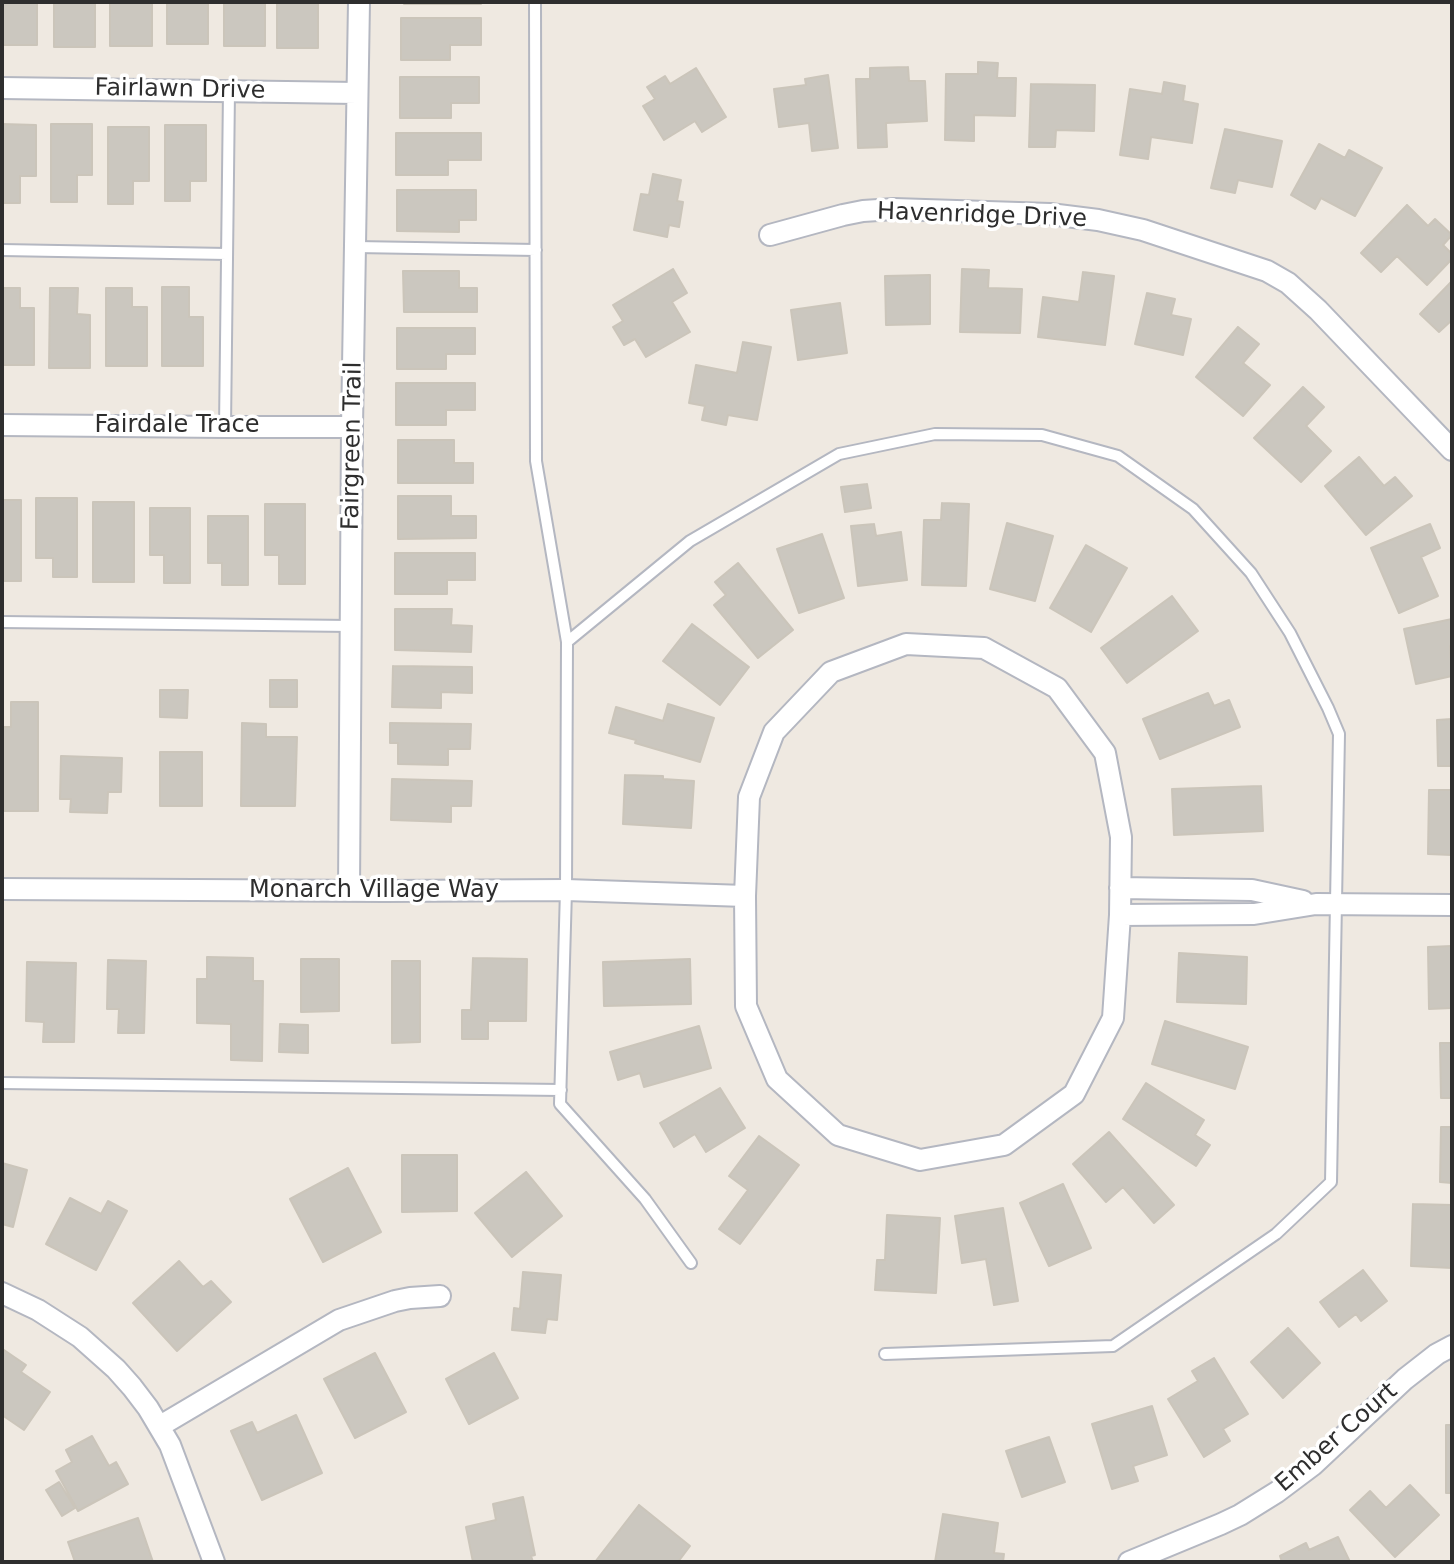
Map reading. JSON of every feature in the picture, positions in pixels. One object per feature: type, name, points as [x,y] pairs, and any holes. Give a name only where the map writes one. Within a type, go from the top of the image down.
[{"type":"street","name":"Fairgreen Trail","points":[[349,891],[359,2]]},
{"type":"street","name":"Fairlawn Drive","points":[[2,88],[357,93]]},
{"type":"street","name":"Havenridge Drive","points":[[770,235],[843,215],[894,209],[1050,214],[1143,230],[1277,275],[1328,321],[1452,450]]},
{"type":"street","name":"Fairdale Trace","points":[[2,425],[352,427]]},
{"type":"street","points":[[906,644],[984,648],[1057,688],[1105,753],[1121,837],[1120,888],[1113,1018],[1074,1094],[1004,1145],[920,1160],[838,1135],[777,1079],[746,1006],[745,896],[749,797],[774,732],[831,672],[906,644]]},
{"type":"street","points":[[1120,888],[1252,890],[1326,904]]},
{"type":"street","name":"Monarch Village Way","points":[[2,889],[566,890],[745,896]]},
{"type":"street","points":[[1120,915],[1254,914],[1326,904],[1452,905]]},
{"type":"street","points":[[2,1293],[59,1322],[100,1353],[132,1387],[160,1426],[178,1464],[214,1562]]},
{"type":"street","points":[[160,1426],[339,1320],[395,1301],[440,1296]]},
{"type":"street","name":"Ember Court","points":[[1129,1562],[1231,1519],[1286,1486],[1313,1465],[1405,1379],[1452,1346]]},
{"type":"lane","points":[[535,2],[536,461],[567,642],[566,890],[560,1104],[645,1199],[691,1263]]},
{"type":"lane","points":[[225,427],[229,91]]},
{"type":"lane","points":[[356,247],[536,250]]},
{"type":"lane","points":[[2,250],[227,254]]},
{"type":"lane","points":[[567,642],[690,541],[839,454],[935,434],[1042,435],[1118,456],[1193,509],[1251,573],[1290,633],[1328,708],[1339,734],[1326,904],[1331,1182],[1276,1234],[1113,1346],[885,1354]]},
{"type":"lane","points":[[2,622],[351,626]]},
{"type":"lane","points":[[2,1083],[561,1090]]},
{"type":"building","points":[[2,2],[37,2],[37,45],[2,45]]},
{"type":"building","points":[[54,2],[95,2],[95,47],[54,47]]},
{"type":"building","points":[[110,2],[152,2],[152,46],[110,46]]},
{"type":"building","points":[[167,2],[208,2],[208,44],[167,44]]},
{"type":"building","points":[[224,2],[265,2],[265,46],[224,46]]},
{"type":"building","points":[[277,2],[318,2],[318,48],[277,48]]},
{"type":"building","points":[[481,2],[481,4],[404,4]]},
{"type":"building","points":[[401,18],[481,18],[481,45],[450,45],[450,60],[401,60]]},
{"type":"building","points":[[978,62],[998,63],[997,78],[1016,78],[1015,116],[974,115],[974,141],[945,140],[946,74],[978,74]]},
{"type":"building","points":[[908,67],[909,81],[925,81],[927,121],[886,123],[887,147],[858,148],[856,79],[870,79],[870,68]]},
{"type":"building","points":[[696,68],[726,117],[702,132],[695,121],[664,140],[643,106],[655,99],[647,87],[665,76],[670,84]]},
{"type":"building","points":[[828,75],[838,148],[812,151],[809,123],[779,127],[774,89],[806,85],[805,79]]},
{"type":"building","points":[[400,77],[479,77],[479,103],[451,103],[451,118],[400,118]]},
{"type":"building","points":[[1164,82],[1185,86],[1183,101],[1198,104],[1192,143],[1151,137],[1148,159],[1120,155],[1130,89],[1162,94]]},
{"type":"building","points":[[1031,84],[1095,85],[1094,131],[1056,130],[1055,147],[1029,147]]},
{"type":"building","points":[[2,124],[36,125],[36,176],[20,176],[20,203],[2,203]]},
{"type":"building","points":[[51,124],[92,124],[92,175],[77,175],[77,202],[51,202]]},
{"type":"building","points":[[165,125],[206,125],[206,181],[190,181],[190,201],[165,201]]},
{"type":"building","points":[[108,127],[149,127],[149,181],[133,181],[133,204],[108,204]]},
{"type":"building","points":[[1225,129],[1282,141],[1272,187],[1238,180],[1235,193],[1211,188]]},
{"type":"building","points":[[396,133],[481,133],[481,160],[448,160],[448,175],[396,175]]},
{"type":"building","points":[[1319,144],[1345,158],[1349,150],[1382,168],[1355,216],[1321,198],[1315,209],[1291,195]]},
{"type":"building","points":[[653,174],[681,180],[677,201],[683,202],[679,227],[669,225],[667,237],[634,230],[641,194],[649,195]]},
{"type":"building","points":[[397,190],[476,190],[476,220],[459,220],[459,232],[397,231]]},
{"type":"building","points":[[1407,205],[1428,226],[1435,219],[1452,235],[1443,245],[1452,254],[1452,259],[1427,285],[1397,256],[1381,272],[1361,253]]},
{"type":"building","points":[[673,269],[687,293],[672,302],[690,332],[646,357],[635,339],[624,345],[613,327],[623,321],[613,305]]},
{"type":"building","points":[[962,269],[989,270],[988,288],[1022,289],[1020,333],[960,332]]},
{"type":"building","points":[[403,271],[459,271],[459,288],[477,288],[477,312],[404,312]]},
{"type":"building","points":[[1083,272],[1114,276],[1105,345],[1038,337],[1043,297],[1079,302]]},
{"type":"building","points":[[930,275],[930,324],[886,325],[885,276]]},
{"type":"building","points":[[1452,281],[1452,320],[1439,332],[1420,314]]},
{"type":"building","points":[[162,287],[189,287],[189,317],[203,317],[203,366],[162,366]]},
{"type":"building","points":[[2,288],[20,288],[20,308],[34,308],[34,365],[2,365]]},
{"type":"building","points":[[50,288],[78,288],[77,314],[90,315],[90,368],[49,368]]},
{"type":"building","points":[[106,288],[132,288],[132,307],[147,307],[147,366],[106,366]]},
{"type":"building","points":[[1147,293],[1175,299],[1171,315],[1191,319],[1183,355],[1135,344]]},
{"type":"building","points":[[840,303],[847,353],[798,360],[791,310]]},
{"type":"building","points":[[1238,327],[1259,344],[1243,363],[1270,385],[1243,416],[1196,377]]},
{"type":"building","points":[[397,328],[475,328],[475,354],[446,354],[446,369],[397,369]]},
{"type":"building","points":[[743,342],[771,347],[757,420],[728,415],[726,425],[702,420],[705,406],[689,403],[696,365],[737,373]]},
{"type":"building","points":[[396,383],[475,383],[475,410],[446,410],[446,425],[396,425]]},
{"type":"building","points":[[1303,387],[1324,407],[1306,426],[1331,451],[1301,482],[1254,438]]},
{"type":"building","points":[[398,440],[454,440],[454,463],[473,463],[473,483],[398,483]]},
{"type":"building","points":[[1359,457],[1384,486],[1395,477],[1412,496],[1366,535],[1325,486]]},
{"type":"building","points":[[867,484],[871,508],[845,512],[841,487]]},
{"type":"building","points":[[398,496],[451,496],[451,516],[476,516],[476,538],[398,539]]},
{"type":"building","points":[[36,498],[77,498],[77,577],[53,577],[53,558],[36,558]]},
{"type":"building","points":[[2,500],[21,500],[21,581],[2,581]]},
{"type":"building","points":[[93,502],[134,502],[134,582],[93,582]]},
{"type":"building","points":[[942,503],[969,504],[966,586],[922,585],[924,520],[941,520]]},
{"type":"building","points":[[265,504],[305,504],[305,584],[279,584],[279,555],[265,555]]},
{"type":"building","points":[[150,508],[190,508],[190,583],[164,583],[164,555],[150,555]]},
{"type":"building","points":[[208,516],[248,516],[248,585],[222,585],[222,563],[208,563]]},
{"type":"building","points":[[1007,523],[1053,536],[1035,601],[990,589]]},
{"type":"building","points":[[874,524],[876,536],[901,532],[907,580],[858,586],[851,526]]},
{"type":"building","points":[[1430,524],[1440,548],[1421,557],[1438,596],[1399,613],[1371,548]]},
{"type":"building","points":[[822,534],[844,598],[799,613],[777,549]]},
{"type":"building","points":[[1086,545],[1127,568],[1091,632],[1050,608]]},
{"type":"building","points":[[395,553],[475,553],[475,580],[447,580],[447,594],[395,594]]},
{"type":"building","points":[[738,563],[793,630],[758,658],[714,605],[726,595],[715,582]]},
{"type":"building","points":[[1172,596],[1198,631],[1127,683],[1101,648]]},
{"type":"building","points":[[395,609],[452,609],[451,625],[472,626],[471,652],[395,650]]},
{"type":"building","points":[[1452,619],[1452,676],[1416,684],[1404,629]]},
{"type":"building","points":[[692,624],[749,667],[720,705],[663,661]]},
{"type":"building","points":[[393,666],[472,667],[472,693],[441,692],[441,708],[392,707]]},
{"type":"building","points":[[270,680],[297,680],[297,707],[270,707]]},
{"type":"building","points":[[160,690],[188,690],[187,718],[160,717]]},
{"type":"building","points":[[1208,693],[1214,706],[1229,700],[1240,727],[1160,759],[1143,719]]},
{"type":"building","points":[[11,702],[38,702],[38,811],[2,811],[2,727],[11,727]]},
{"type":"building","points":[[668,704],[714,718],[700,762],[609,733],[616,707],[663,721]]},
{"type":"building","points":[[1452,719],[1452,766],[1438,766],[1437,720]]},
{"type":"building","points":[[242,723],[266,724],[266,737],[297,737],[295,806],[241,806]]},
{"type":"building","points":[[390,723],[471,724],[470,749],[448,749],[448,765],[398,764],[398,743],[390,743]]},
{"type":"building","points":[[160,752],[202,752],[202,806],[160,806]]},
{"type":"building","points":[[61,756],[122,758],[121,792],[108,792],[107,813],[70,812],[71,799],[60,799]]},
{"type":"building","points":[[625,775],[694,781],[691,828],[623,824]]},
{"type":"building","points":[[392,779],[472,781],[471,806],[451,806],[451,822],[391,820]]},
{"type":"building","points":[[1261,786],[1263,831],[1174,835],[1172,789]]},
{"type":"building","points":[[1429,790],[1452,790],[1452,855],[1428,854]]},
{"type":"building","points":[[1452,946],[1452,1008],[1429,1009],[1428,947]]},
{"type":"building","points":[[1179,953],[1247,957],[1246,1004],[1177,1002]]},
{"type":"building","points":[[207,957],[253,958],[253,981],[263,981],[262,1061],[231,1060],[231,1024],[197,1023],[197,979],[207,979]]},
{"type":"building","points":[[473,958],[527,959],[526,1021],[488,1021],[488,1039],[462,1039],[462,1010],[471,1010]]},
{"type":"building","points":[[301,959],[339,959],[339,1011],[301,1012]]},
{"type":"building","points":[[690,959],[691,1004],[604,1006],[603,962]]},
{"type":"building","points":[[108,960],[146,961],[144,1033],[118,1033],[119,1009],[107,1009]]},
{"type":"building","points":[[392,961],[420,961],[420,1042],[392,1043]]},
{"type":"building","points":[[27,962],[76,963],[74,1042],[43,1042],[44,1022],[26,1021]]},
{"type":"building","points":[[1165,1021],[1248,1047],[1235,1089],[1152,1064]]},
{"type":"building","points":[[280,1024],[308,1025],[308,1053],[279,1052]]},
{"type":"building","points":[[699,1026],[711,1068],[644,1087],[640,1073],[618,1080],[610,1052]]},
{"type":"building","points":[[1440,1043],[1452,1043],[1452,1098],[1441,1098]]},
{"type":"building","points":[[1146,1083],[1204,1120],[1195,1135],[1210,1145],[1196,1166],[1123,1119]]},
{"type":"building","points":[[720,1088],[745,1128],[706,1152],[695,1134],[674,1147],[660,1123]]},
{"type":"building","points":[[1441,1127],[1452,1127],[1452,1183],[1440,1182]]},
{"type":"building","points":[[1109,1132],[1174,1205],[1154,1223],[1123,1187],[1106,1202],[1073,1164]]},
{"type":"building","points":[[759,1136],[799,1165],[740,1244],[719,1229],[748,1190],[729,1176]]},
{"type":"building","points":[[402,1155],[457,1155],[457,1211],[402,1212]]},
{"type":"building","points":[[2,1163],[27,1170],[13,1227],[2,1224]]},
{"type":"building","points":[[348,1168],[381,1232],[323,1262],[290,1199]]},
{"type":"building","points":[[526,1172],[562,1216],[512,1257],[475,1213]]},
{"type":"building","points":[[1063,1184],[1091,1248],[1049,1266],[1020,1203]]},
{"type":"building","points":[[70,1198],[101,1214],[108,1201],[127,1211],[96,1270],[46,1244]]},
{"type":"building","points":[[1413,1204],[1452,1205],[1452,1268],[1411,1266]]},
{"type":"building","points":[[1003,1208],[1018,1301],[994,1305],[986,1259],[962,1263],[955,1216]]},
{"type":"building","points":[[887,1215],[940,1218],[936,1293],[875,1290],[877,1260],[885,1260]]},
{"type":"building","points":[[179,1261],[203,1287],[211,1281],[231,1302],[177,1351],[133,1303]]},
{"type":"building","points":[[1363,1270],[1387,1301],[1361,1321],[1356,1314],[1339,1327],[1320,1302]]},
{"type":"building","points":[[523,1272],[561,1275],[557,1320],[547,1319],[545,1333],[512,1330],[514,1308],[520,1309]]},
{"type":"building","points":[[1288,1328],[1320,1363],[1283,1398],[1251,1362]]},
{"type":"building","points":[[4,1350],[26,1365],[21,1372],[50,1392],[24,1430],[2,1415]]},
{"type":"building","points":[[375,1353],[406,1412],[355,1438],[324,1379]]},
{"type":"building","points":[[494,1353],[518,1398],[469,1424],[446,1379]]},
{"type":"building","points":[[1214,1358],[1248,1414],[1223,1429],[1230,1441],[1204,1457],[1168,1399],[1198,1381],[1192,1371]]},
{"type":"building","points":[[1152,1406],[1167,1455],[1133,1466],[1138,1481],[1112,1489],[1092,1424]]},
{"type":"building","points":[[296,1415],[322,1473],[262,1500],[231,1431],[252,1422],[257,1433]]},
{"type":"building","points":[[1446,1425],[1452,1425],[1452,1493],[1446,1493]]},
{"type":"building","points":[[92,1436],[109,1466],[116,1462],[128,1484],[78,1511],[56,1471],[72,1462],[66,1450]]},
{"type":"building","points":[[1049,1437],[1065,1482],[1022,1497],[1006,1451]]},
{"type":"building","points":[[59,1482],[75,1508],[62,1516],[46,1490]]},
{"type":"building","points":[[1410,1485],[1439,1515],[1395,1557],[1350,1510],[1370,1491],[1386,1508]]},
{"type":"building","points":[[523,1497],[535,1555],[531,1556],[533,1562],[473,1562],[466,1527],[496,1520],[493,1504]]},
{"type":"building","points":[[639,1505],[690,1546],[678,1562],[595,1562]]},
{"type":"building","points":[[943,1514],[998,1523],[994,1553],[1004,1554],[1003,1562],[935,1562]]},
{"type":"building","points":[[138,1518],[153,1562],[75,1562],[68,1542]]},
{"type":"building","points":[[1338,1537],[1350,1562],[1282,1562],[1280,1556],[1306,1543],[1309,1550]]}]
